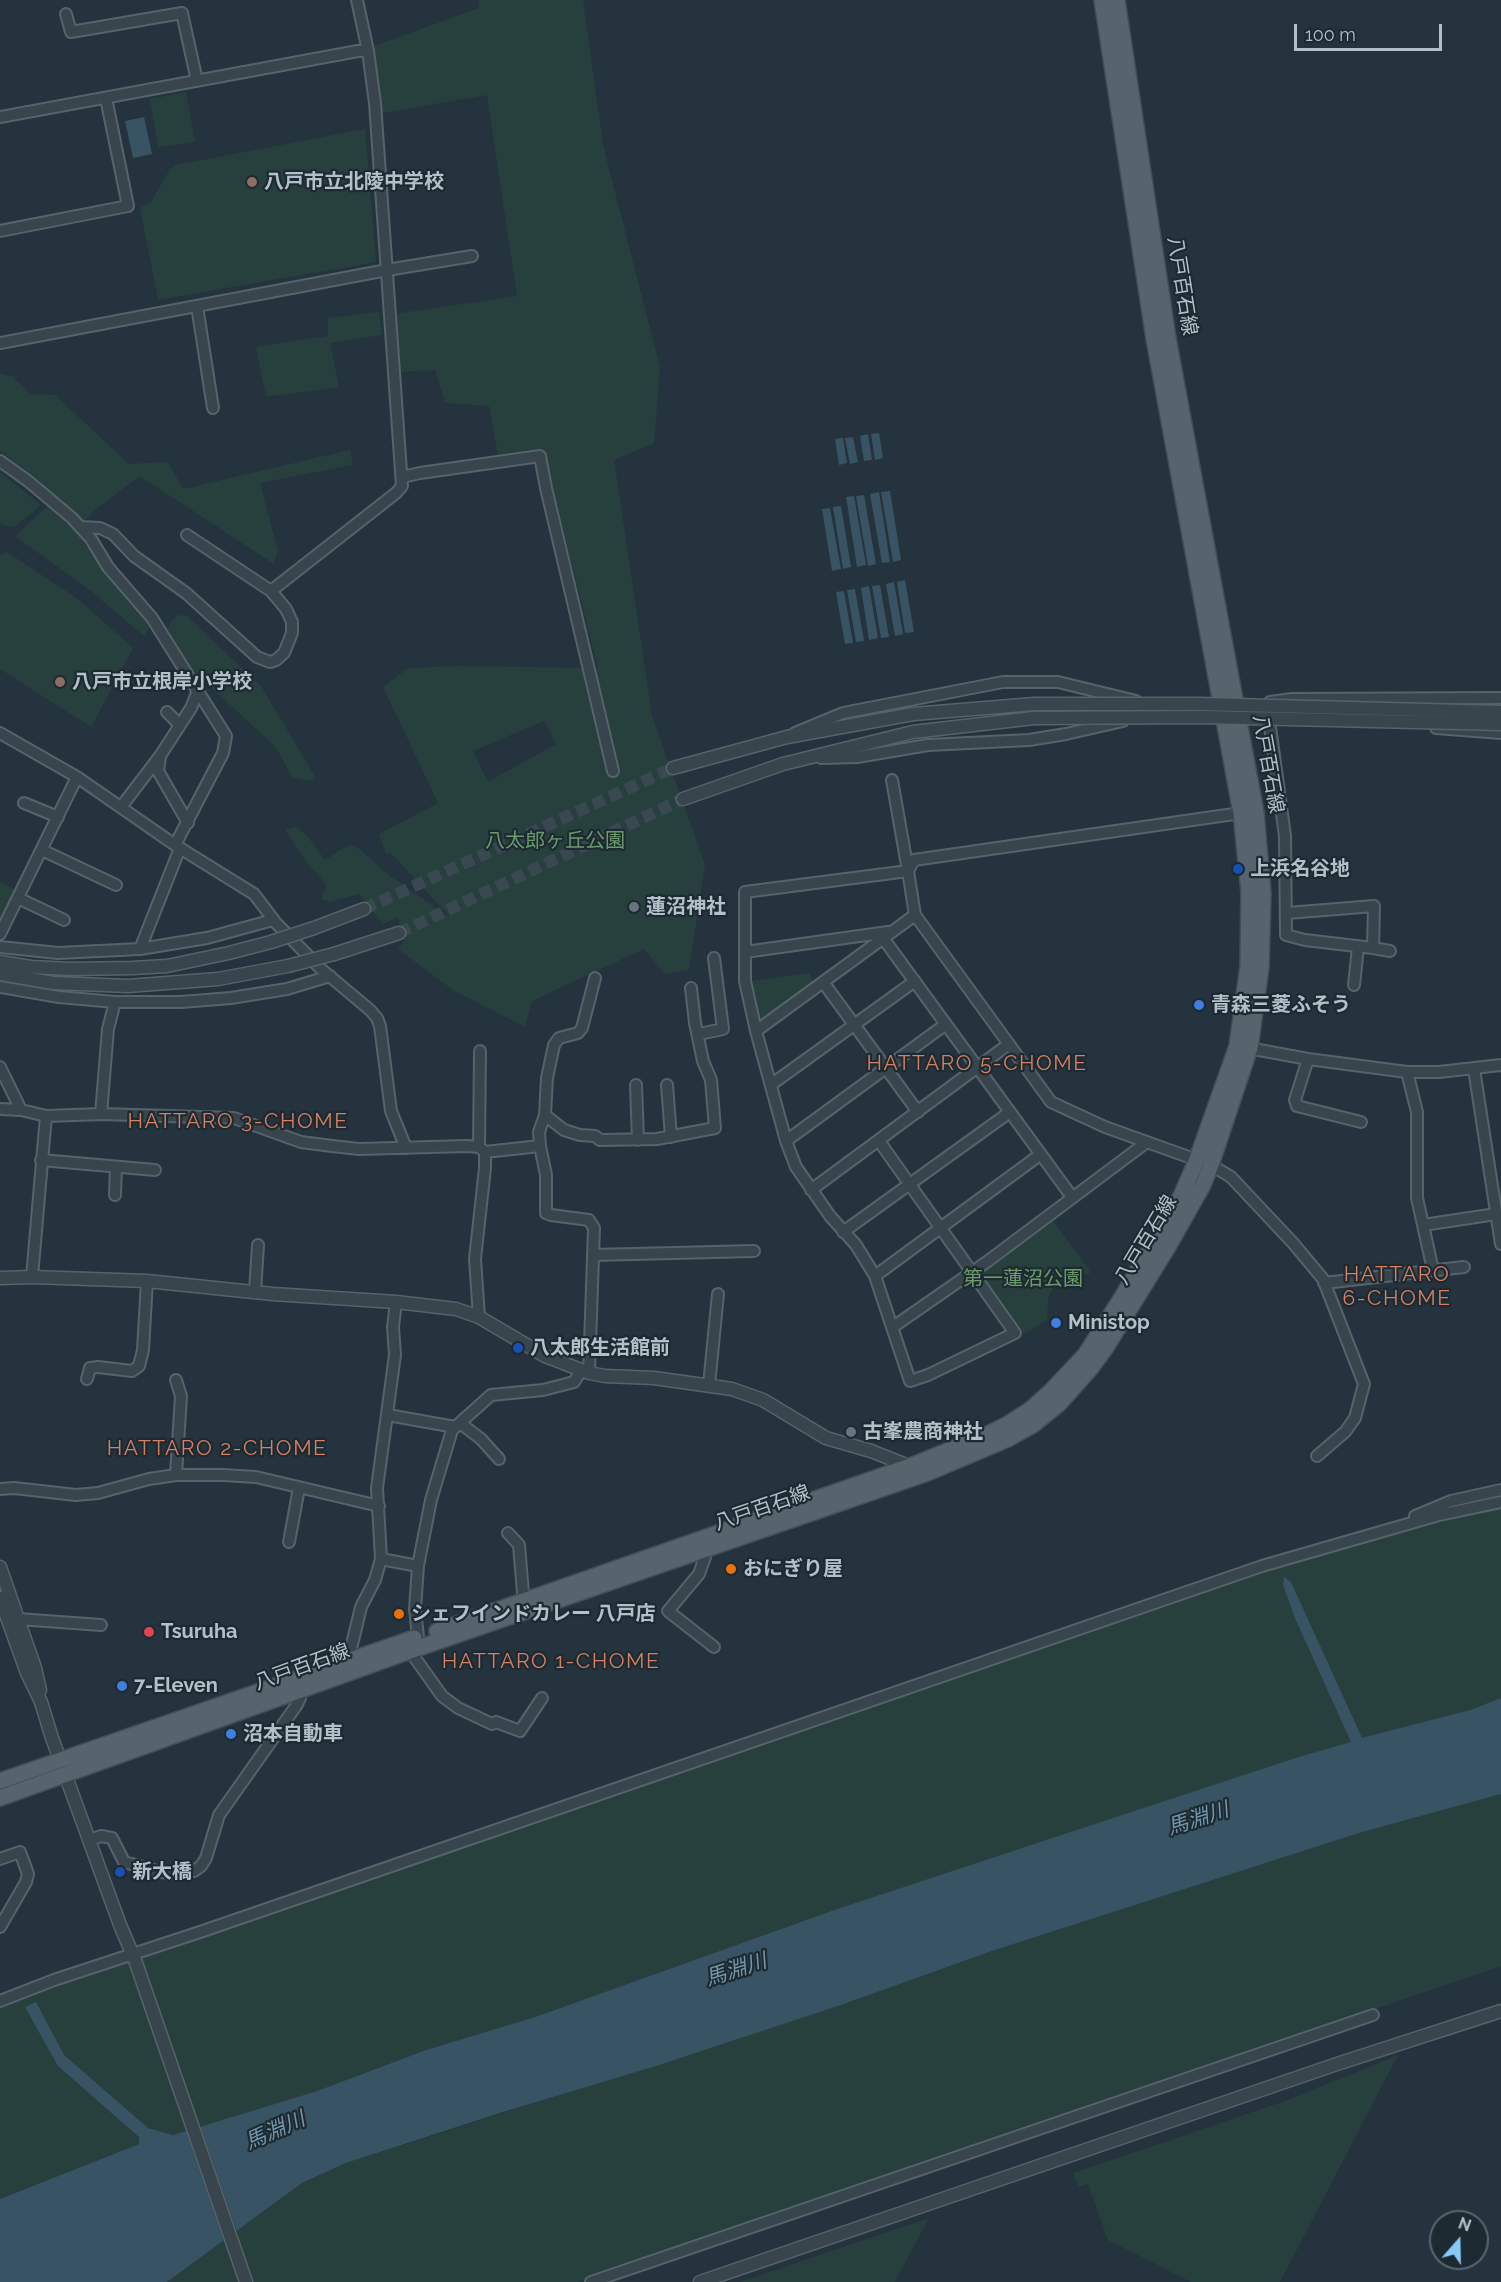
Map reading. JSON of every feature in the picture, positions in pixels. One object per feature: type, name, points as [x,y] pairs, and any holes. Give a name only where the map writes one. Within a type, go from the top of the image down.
[{"type":"main road","name":"八戸百石線","points":[[1102,0],[1154,339],[1241,813],[1249,892],[1248,966],[1243,1047]]},
{"type":"main road","name":"八戸百石線","points":[[0,1798],[410,1651],[925,1474],[1008,1439],[1033,1425],[1059,1404],[1105,1349],[1203,1185],[1204,1162],[1243,1047],[1261,967],[1263,893],[1256,813],[1168,338],[1117,0]]},
{"type":"main road","name":"八戸百石線","points":[[0,1781],[910,1466],[982,1437],[1031,1409],[1085,1355],[1122,1297],[1180,1196],[1204,1162]]},
{"type":"street","points":[[271,591],[402,486],[380,156],[368,51],[358,2],[370,0]]},
{"type":"street","points":[[66,14],[71,32],[182,13],[197,81]]},
{"type":"street","points":[[0,117],[368,51]]},
{"type":"street","points":[[0,231],[128,206],[106,98]]},
{"type":"street","points":[[0,343],[472,256]]},
{"type":"street","points":[[196,306],[213,408]]},
{"type":"street","points":[[402,477],[540,456],[614,771]]},
{"type":"street","points":[[0,461],[28,480],[91,539],[108,567],[152,618],[226,736],[224,753],[177,846],[140,949]]},
{"type":"street","points":[[80,527],[100,528],[113,534],[134,556],[186,593],[257,657],[270,662],[276,660],[284,653],[292,633],[292,622],[286,609],[271,591],[187,535]]},
{"type":"street","points":[[787,737],[843,713],[1003,682],[1030,680],[1080,686],[1177,711]]},
{"type":"street","points":[[1079,731],[1080,686]]},
{"type":"street","points":[[121,807],[160,756],[191,708],[198,691]]},
{"type":"street","points":[[1238,712],[1268,702],[1292,699],[1501,698]]},
{"type":"street","points":[[1268,702],[1268,721],[1285,836],[1286,935],[1305,940],[1390,951]]},
{"type":"street","points":[[673,768],[787,737],[913,714],[1034,704],[1199,704],[1501,712]]},
{"type":"street","points":[[806,758],[857,757],[937,744],[1029,740],[1177,711],[1238,712],[1268,721],[1298,724],[1422,726],[1501,733]]},
{"type":"street","points":[[167,712],[180,725]]},
{"type":"street","points":[[683,799],[806,758],[913,732],[1034,718],[1203,717],[1501,724]]},
{"type":"street","points":[[0,733],[77,777],[177,846],[254,894],[273,920],[377,1018],[391,1111],[406,1148]]},
{"type":"street","points":[[160,756],[158,771],[188,823]]},
{"type":"street","points":[[0,934],[77,777]]},
{"type":"street","points":[[892,780],[915,915],[1051,1102],[1105,1127],[1204,1162],[1231,1177],[1293,1243],[1324,1283],[1364,1384],[1355,1418],[1345,1432],[1317,1456]]},
{"type":"street","points":[[24,802],[58,817]]},
{"type":"street","points":[[908,871],[914,860],[1241,813]]},
{"type":"street","points":[[42,850],[116,885]]},
{"type":"street","points":[[879,1141],[1015,1333],[928,1375],[910,1381],[875,1276],[856,1245],[843,1232],[796,1167],[786,1141],[745,981],[745,892],[908,871]]},
{"type":"street","points":[[18,898],[64,920]]},
{"type":"street","points":[[1287,914],[1374,906],[1372,948]]},
{"type":"street","points":[[0,962],[60,968],[133,968],[178,964],[229,954],[271,942],[364,909]]},
{"type":"street","points":[[756,1031],[915,915]]},
{"type":"street","points":[[0,947],[58,953],[140,949],[207,938],[273,920]]},
{"type":"street","points":[[0,974],[53,983],[128,986],[218,979],[288,966],[399,933]]},
{"type":"street","points":[[745,952],[887,935]]},
{"type":"street","points":[[887,935],[915,981],[1072,1197]]},
{"type":"street","points":[[1354,985],[1358,946]]},
{"type":"street","points":[[699,1034],[723,1029],[714,958]]},
{"type":"street","points":[[0,987],[59,997],[115,1002],[181,1002],[231,998],[287,989],[330,976]]},
{"type":"street","points":[[418,1637],[415,1609],[418,1566],[431,1500],[452,1430],[492,1395],[554,1387],[574,1382],[585,1372],[594,1228],[589,1220],[546,1213],[546,1175],[539,1132],[545,1115],[547,1078],[554,1045],[558,1038],[578,1033],[582,1028],[595,978]]},
{"type":"street","points":[[823,981],[918,1112]]},
{"type":"street","points":[[772,1084],[915,981]]},
{"type":"street","points":[[545,1115],[564,1130],[580,1135],[595,1136],[600,1140],[671,1137],[715,1128],[711,1080],[695,1023],[691,988]]},
{"type":"street","points":[[101,1114],[108,1029],[115,1002]]},
{"type":"street","points":[[786,1141],[946,1024]]},
{"type":"street","points":[[811,1190],[1009,1044]]},
{"type":"street","points":[[1243,1047],[1308,1059],[1407,1072],[1439,1072],[1501,1065]]},
{"type":"street","points":[[479,1317],[476,1259],[482,1150],[480,1051]]},
{"type":"street","points":[[1308,1059],[1295,1100],[1297,1106],[1361,1122]]},
{"type":"street","points":[[0,1067],[21,1110]]},
{"type":"street","points":[[1474,1069],[1501,1245]]},
{"type":"street","points":[[1407,1072],[1416,1112],[1417,1198],[1433,1270]]},
{"type":"street","points":[[636,1085],[638,1140]]},
{"type":"street","points":[[667,1085],[671,1137]]},
{"type":"street","points":[[0,1109],[21,1110],[46,1116],[101,1114],[234,1118],[301,1142],[358,1149],[467,1146],[482,1150],[540,1146]]},
{"type":"street","points":[[843,1232],[1010,1112]]},
{"type":"street","points":[[32,1277],[46,1116]]},
{"type":"street","points":[[893,1328],[1147,1142]]},
{"type":"street","points":[[875,1276],[1041,1154]]},
{"type":"street","points":[[41,1160],[155,1170]]},
{"type":"street","points":[[115,1195],[116,1167]]},
{"type":"street","points":[[1423,1225],[1496,1214]]},
{"type":"street","points":[[255,1292],[258,1245]]},
{"type":"street","points":[[593,1255],[754,1251]]},
{"type":"street","points":[[1324,1283],[1464,1267]]},
{"type":"street","points":[[0,1278],[147,1281],[456,1309],[479,1317],[545,1356],[585,1372],[605,1376],[654,1378],[732,1389],[763,1400],[826,1438],[871,1450],[925,1474]]},
{"type":"street","points":[[87,1379],[90,1368],[132,1371],[139,1366],[143,1350],[147,1281]]},
{"type":"street","points":[[709,1385],[718,1294]]},
{"type":"street","points":[[348,1661],[361,1607],[375,1580],[381,1559],[377,1488],[395,1355],[393,1328],[396,1302]]},
{"type":"street","points":[[176,1380],[181,1396],[176,1475]]},
{"type":"street","points":[[388,1415],[458,1425],[481,1439],[499,1459]]},
{"type":"street","points":[[0,1489],[14,1488],[76,1495],[98,1493],[149,1479],[176,1475],[256,1478],[379,1506]]},
{"type":"street","points":[[289,1542],[299,1488]]},
{"type":"street","points":[[1388,1530],[1397,1523],[1451,1501],[1501,1490]]},
{"type":"street","points":[[0,2001],[134,1957],[1262,1566],[1438,1515],[1501,1502]]},
{"type":"street","points":[[508,1533],[519,1545],[525,1600]]},
{"type":"street","points":[[703,1550],[704,1564],[699,1574],[668,1611],[714,1647]]},
{"type":"street","points":[[381,1559],[385,1562],[418,1566]]},
{"type":"street","points":[[0,1567],[35,1668],[52,1738]]},
{"type":"street","points":[[0,1598],[27,1673],[41,1702],[65,1775],[134,1957],[246,2282]]},
{"type":"street","points":[[18,1618],[101,1625]]},
{"type":"street","points":[[410,1651],[442,1696],[458,1708],[492,1724],[496,1722],[520,1731],[542,1698]]},
{"type":"street","points":[[90,1840],[101,1836],[112,1838],[124,1862],[161,1872],[179,1874],[194,1871],[206,1858],[219,1815],[296,1706],[300,1698],[299,1691]]},
{"type":"street","points":[[0,1859],[20,1852],[28,1874],[26,1882],[0,1927]]},
{"type":"street","points":[[700,2282],[1337,2064],[1501,2011]]},
{"type":"street","points":[[591,2282],[1373,2015]]},
{"type":"green space","name":"八太郎ヶ丘公園","points":[[479,0],[583,0],[603,145],[660,367],[654,443],[614,460],[652,716],[705,865],[689,970],[665,974],[644,949],[532,1001],[525,1027],[453,990],[398,949],[406,939],[397,917],[383,924],[359,894],[329,902],[321,899],[326,888],[323,880],[308,864],[285,830],[296,827],[308,837],[325,860],[350,844],[361,850],[387,874],[450,917],[390,852],[386,854],[379,834],[438,803],[383,687],[408,668],[457,666],[598,668],[543,449],[498,454],[489,406],[445,403],[435,370],[400,372],[394,314],[517,296],[487,95],[382,113],[374,46],[479,8]],"holes":[[[544,721],[556,744],[488,782],[473,751]]]},
{"type":"green space","points":[[186,92],[195,142],[158,147],[150,99]]},
{"type":"green space","points":[[365,129],[376,262],[158,300],[140,208],[151,202],[169,171],[176,165]]},
{"type":"green space","points":[[379,312],[382,335],[330,343],[339,387],[266,397],[256,347],[328,336],[328,318]]},
{"type":"green space","points":[[0,373],[12,376],[31,394],[55,395],[129,464],[168,462],[183,489],[350,450],[353,465],[260,483],[278,551],[274,564],[140,476],[96,509],[75,531],[104,570],[144,615],[149,629],[144,636],[92,592],[15,536],[56,498],[31,473],[0,451]]},
{"type":"green space","points":[[0,472],[41,505],[14,527],[0,524]]},
{"type":"green space","name":"八戸市立根岸小学校","points":[[7,552],[78,599],[133,648],[91,727],[0,669],[0,555]]},
{"type":"green space","points":[[178,615],[187,616],[261,686],[316,778],[309,781],[292,777],[276,747],[192,670],[168,629],[171,621]]},
{"type":"green space","points":[[0,882],[14,889],[0,918]]},
{"type":"green space","points":[[810,973],[813,983],[763,1020],[759,1019],[752,981]]},
{"type":"green space","name":"第一蓮沼公園","points":[[1052,1219],[1091,1273],[1069,1274],[1053,1288],[1048,1297],[1047,1320],[1024,1334],[981,1274],[983,1269]]},
{"type":"green space","points":[[1501,1508],[1501,1698],[1470,1710],[1295,1758],[837,1909],[535,2017],[426,2050],[317,2091],[173,2135],[148,2128],[139,2144],[0,2199],[0,2005],[452,1852],[1280,1566],[1448,1519]]},
{"type":"green space","points":[[1501,1794],[1501,1966],[578,2282],[167,2282],[302,2183],[346,2163],[841,2005],[992,1951],[1359,1833]]},
{"type":"green space","points":[[1398,2055],[1280,2282],[1191,2282],[1108,2240],[1088,2184],[1078,2187],[1073,2173],[1288,2100]]},
{"type":"green space","points":[[929,2218],[895,2282],[740,2282]]},
{"type":"water","points":[[144,117],[152,154],[133,158],[125,121]]},
{"type":"water","points":[[879,433],[883,458],[875,460],[871,434]]},
{"type":"water","points":[[868,434],[872,460],[864,461],[860,436]]},
{"type":"water","points":[[853,437],[858,462],[850,464],[845,438]]},
{"type":"water","points":[[843,438],[847,463],[839,465],[835,439]]},
{"type":"water","points":[[890,491],[901,560],[893,562],[881,492]]},
{"type":"water","points":[[879,492],[890,562],[882,563],[870,494]]},
{"type":"water","points":[[864,495],[876,564],[868,566],[856,496]]},
{"type":"water","points":[[854,496],[866,565],[857,567],[846,497]]},
{"type":"water","points":[[841,506],[851,567],[843,569],[833,507]]},
{"type":"water","points":[[830,508],[841,569],[832,571],[822,509]]},
{"type":"water","points":[[905,580],[914,632],[905,633],[897,582]]},
{"type":"water","points":[[894,582],[903,634],[895,636],[886,584]]},
{"type":"water","points":[[880,585],[889,637],[881,638],[872,586]]},
{"type":"water","points":[[869,586],[878,638],[869,640],[861,588]]},
{"type":"water","points":[[855,589],[864,641],[856,642],[847,590]]},
{"type":"water","points":[[844,591],[853,643],[845,644],[836,592]]},
{"type":"water","name":"馬淵川","points":[[1284,1577],[1291,1582],[1362,1738],[1470,1710],[1501,1698],[1501,1794],[1359,1833],[992,1951],[841,2005],[659,2065],[346,2163],[302,2183],[167,2282],[0,2282],[0,2199],[139,2144],[139,2137],[58,2066],[25,2007],[36,2002],[64,2055],[148,2128],[173,2135],[317,2091],[426,2050],[535,2017],[837,1909],[1295,1758],[1351,1742],[1295,1618],[1283,1585]]},
{"type":"pier","points":[[199,2123],[238,2235],[225,2244],[185,2128]]},
{"type":"tunnel","points":[[364,909],[673,768]]},
{"type":"tunnel","points":[[399,933],[683,799]]},
{"type":"place","name":"八戸市立北陵中学校","points":[[252,182]]},
{"type":"place","name":"八戸市立根岸小学校","points":[[60,682]]},
{"type":"place","name":"上浜名谷地","points":[[1238,869]]},
{"type":"place","name":"蓮沼神社","points":[[634,907]]},
{"type":"place","name":"青森三菱ふそう","points":[[1199,1005]]},
{"type":"place","name":"Ministop","points":[[1056,1323]]},
{"type":"place","name":"八太郎生活館前","points":[[518,1348]]},
{"type":"place","name":"古峯農商神社","points":[[851,1432]]},
{"type":"place","name":"おにぎり屋","points":[[731,1569]]},
{"type":"place","name":"シェフインドカレー 八戸店","points":[[399,1614]]},
{"type":"place","name":"Tsuruha","points":[[149,1632]]},
{"type":"place","name":"7-Eleven","points":[[122,1686]]},
{"type":"place","name":"沼本自動車","points":[[231,1734]]},
{"type":"place","name":"新大橋","points":[[120,1872]]},
{"type":"district","name":"HATTARO 5-CHOME","points":[[977,1064]]},
{"type":"district","name":"HATTARO 3-CHOME","points":[[238,1122]]},
{"type":"district","name":"HATTARO 6-CHOME","points":[[1397,1287]]},
{"type":"district","name":"HATTARO 2-CHOME","points":[[217,1449]]},
{"type":"district","name":"HATTARO 1-CHOME","points":[[551,1662]]}]
